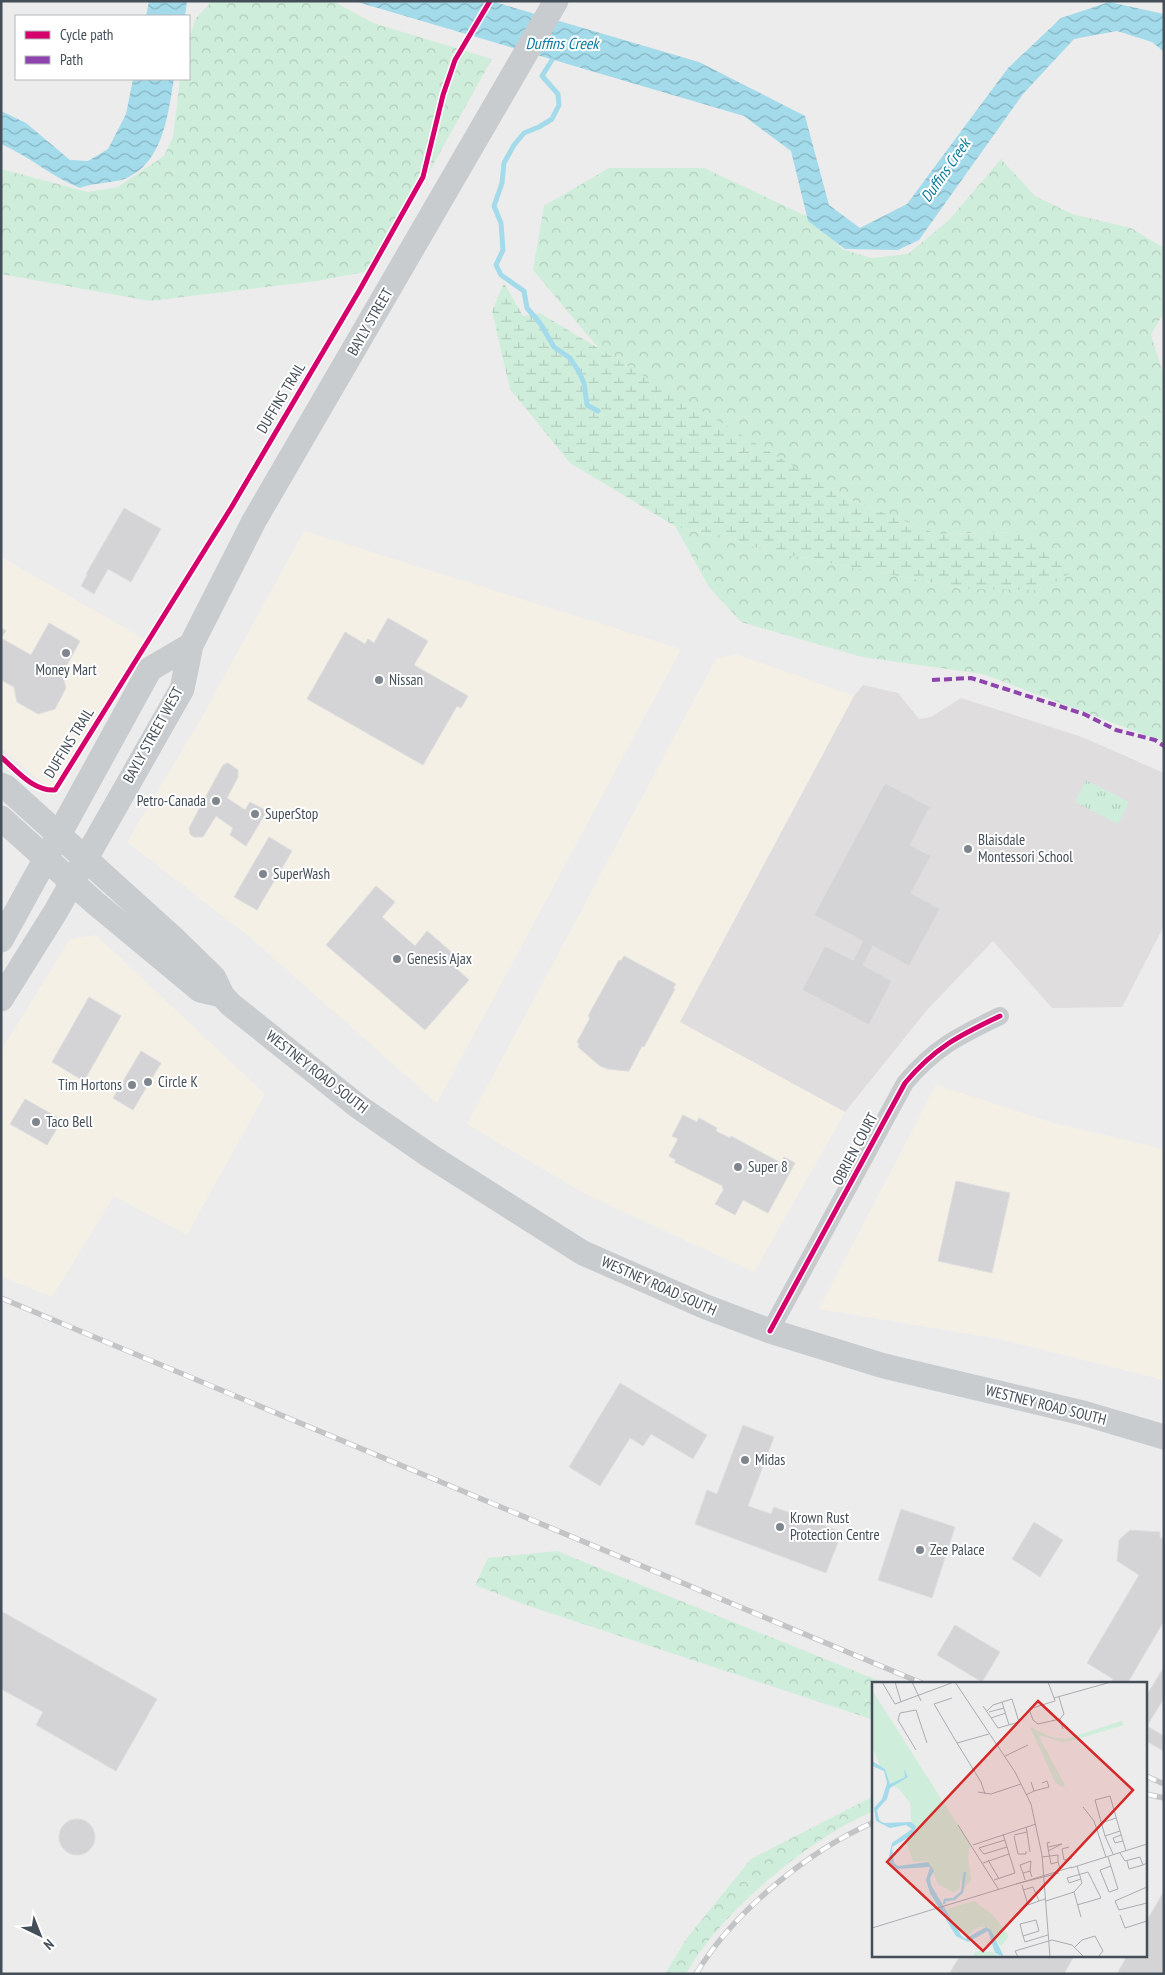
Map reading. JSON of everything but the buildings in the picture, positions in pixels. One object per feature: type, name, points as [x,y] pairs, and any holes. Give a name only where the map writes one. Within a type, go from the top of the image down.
[{"type":"main road","name":"BAYLY STREET","points":[[191,645],[254,520],[556,1]]},
{"type":"main road","points":[[1,940],[150,669],[191,645]]},
{"type":"main road","name":"BAYLY STREET WEST","points":[[1,999],[72,882],[182,689],[191,645]]},
{"type":"main road","name":"WESTNEY ROAD SOUTH","points":[[1,785],[6,787],[172,937],[214,978],[222,996]]},
{"type":"main road","name":"WESTNEY ROAD SOUTH","points":[[1,818],[72,882],[200,990],[222,996],[360,1107],[430,1156],[583,1253],[706,1307],[770,1331],[884,1366],[1084,1413],[1164,1437]]},
{"type":"street","name":"OBRIEN COURT","points":[[770,1331],[905,1083],[917,1068],[949,1042],[1000,1016]]},
{"type":"shaded area","points":[[304,531],[681,649],[437,1103],[251,938],[127,842],[201,719]]},
{"type":"shaded area","points":[[1,557],[146,640],[63,788],[53,792],[1,748]]},
{"type":"shaded area","points":[[736,654],[854,696],[680,1022],[845,1112],[754,1272],[587,1195],[467,1124],[716,659]]},
{"type":"shaded area","name":"Blaisdale Montessori School","points":[[863,685],[898,693],[919,719],[931,717],[961,698],[1082,737],[1164,773],[1164,926],[1122,1007],[1052,1008],[993,941],[927,1010],[845,1112],[680,1022],[854,696]]},
{"type":"shaded area","points":[[96,935],[265,1094],[187,1235],[114,1196],[52,1297],[1,1276],[1,1051],[70,939]]},
{"type":"shaded area","points":[[936,1085],[1054,1123],[1164,1149],[1164,1380],[999,1339],[819,1309]]},
{"type":"green space","points":[[212,1],[333,1],[373,23],[492,59],[380,260],[364,272],[317,281],[150,301],[1,274],[1,169],[88,192],[118,187],[164,156],[173,137],[180,80],[190,80],[190,35],[196,18]]},
{"type":"green space","points":[[1001,159],[1035,196],[1072,214],[1131,228],[1164,248],[1164,312],[1151,335],[1164,376],[1164,742],[983,674],[862,657],[741,622],[709,587],[675,526],[777,553],[967,589],[1021,532],[937,534],[846,498],[605,356],[533,270],[544,206],[609,168],[704,168],[815,220],[842,249],[871,258],[908,254],[949,220]]},
{"type":"green space","points":[[504,283],[523,316],[540,313],[846,498],[937,534],[1021,532],[1046,548],[1069,574],[1039,590],[967,589],[777,553],[675,526],[570,463],[510,389],[492,311]]},
{"type":"green space","points":[[1086,780],[1129,802],[1118,824],[1075,802]]},
{"type":"green space","points":[[557,1551],[882,1682],[872,1682],[872,1719],[523,1604],[475,1585],[488,1558]]},
{"type":"green space","points":[[872,1797],[872,1812],[822,1839],[795,1858],[743,1903],[720,1927],[686,1974],[665,1974],[687,1938],[751,1859]]},
{"type":"water","points":[[149,1],[187,1],[185,15],[146,15]]},
{"type":"water","name":"Duffins Creek","points":[[354,1],[491,1],[699,62],[805,116],[829,205],[860,228],[907,204],[1008,68],[1061,18],[1109,2],[1164,14],[1164,52],[1152,42],[1117,31],[1074,39],[1023,94],[919,240],[898,250],[845,249],[808,221],[791,151],[744,116]]},
{"type":"water","points":[[133,80],[174,80],[166,120],[157,147],[141,169],[125,179],[80,188],[1,144],[1,111],[26,123],[70,160],[88,161],[108,149],[126,114]]},
{"type":"waterway","points":[[552,60],[542,76],[558,94],[559,105],[552,119],[524,133],[514,145],[504,163],[502,183],[494,206],[501,223],[503,250],[496,265],[501,275],[524,291],[527,308],[540,323],[554,347],[570,358],[584,383],[587,405],[598,411]]},
{"type":"railway","points":[[1,1298],[919,1682]]},
{"type":"railway","points":[[1148,1777],[1164,1784]]},
{"type":"railway","points":[[1148,1794],[1164,1798]]},
{"type":"railway","points":[[696,1974],[730,1928],[774,1886],[798,1866],[824,1849],[872,1823]]},
{"type":"marked path","points":[[932,680],[971,678],[1084,714],[1116,730],[1155,740],[1164,746]]},
{"type":"cycle path","name":"DUFFINS TRAIL","points":[[1,757],[32,784],[55,790],[231,508],[359,291],[423,177],[443,95],[455,60],[490,1]]},
{"type":"cycle path","points":[[770,1331],[905,1083],[937,1051],[1000,1016]]},
{"type":"place","name":"Money Mart","points":[[66,653]]},
{"type":"place","name":"Nissan","points":[[379,680]]},
{"type":"place","name":"Petro-Canada","points":[[216,801]]},
{"type":"place","name":"SuperStop","points":[[255,814]]},
{"type":"place","name":"Blaisdale Montessori School","points":[[968,849]]},
{"type":"place","name":"SuperWash","points":[[263,874]]},
{"type":"place","name":"Genesis Ajax","points":[[397,959]]},
{"type":"place","name":"Circle K","points":[[148,1082]]},
{"type":"place","name":"Tim Hortons","points":[[132,1085]]},
{"type":"place","name":"Taco Bell","points":[[36,1122]]},
{"type":"place","name":"Super 8","points":[[738,1167]]},
{"type":"place","name":"Midas","points":[[745,1460]]},
{"type":"place","name":"Krown Rust Protection Centre","points":[[780,1527]]},
{"type":"place","name":"Zee Palace","points":[[920,1550]]}]
